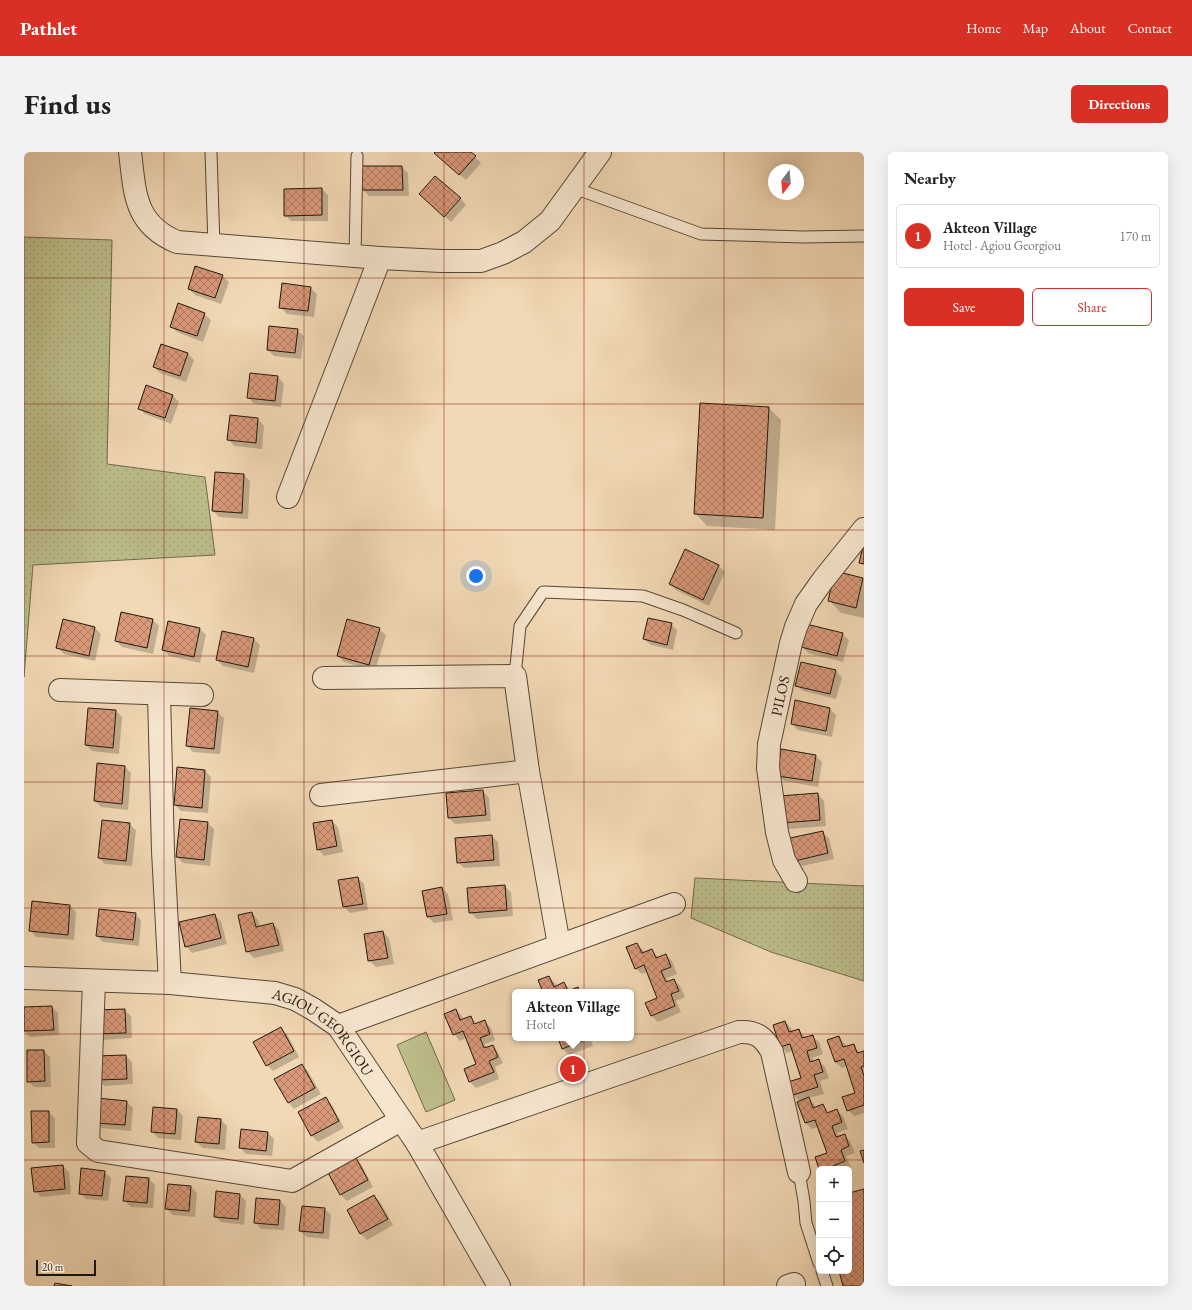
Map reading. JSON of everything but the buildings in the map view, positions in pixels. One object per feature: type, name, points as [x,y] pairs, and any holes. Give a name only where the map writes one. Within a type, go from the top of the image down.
[{"type":"street","points":[[130,152],[135,190],[139,207],[147,222],[156,231],[166,238],[177,242],[380,258],[441,261],[481,261],[504,253],[524,242],[550,221],[600,152]]},
{"type":"street","points":[[288,497],[380,258]]},
{"type":"street","name":"PILOS","points":[[796,881],[784,860],[777,832],[768,768],[769,744],[796,626],[806,604],[823,580],[864,529]]},
{"type":"street","points":[[324,678],[515,676],[528,771],[559,945]]},
{"type":"street","points":[[60,690],[202,695]]},
{"type":"street","points":[[159,694],[163,851],[170,983]]},
{"type":"street","points":[[322,795],[528,771]]},
{"type":"street","points":[[338,1026],[674,904]]},
{"type":"street","name":"AGIOU GEORGIOU","points":[[24,978],[170,983],[275,993],[295,999],[313,1009],[338,1026],[417,1143],[498,1286]]},
{"type":"street","points":[[94,981],[88,1143],[98,1151],[292,1181],[401,1120]]},
{"type":"street","points":[[417,1143],[739,1032],[749,1032],[760,1037],[767,1043],[772,1052],[799,1172]]},
{"type":"lane","points":[[211,152],[214,246]]},
{"type":"lane","points":[[355,256],[357,156]]},
{"type":"lane","points":[[574,188],[701,234],[803,237],[864,236]]},
{"type":"lane","points":[[515,676],[520,626],[543,592],[643,596],[683,610],[736,633]]},
{"type":"lane","points":[[799,1172],[806,1223],[816,1254]]},
{"type":"lane","points":[[823,1274],[827,1286]]},
{"type":"green space","points":[[24,237],[112,240],[107,464],[205,477],[215,555],[33,565],[24,677]]},
{"type":"green space","points":[[695,878],[864,886],[864,981],[771,952],[691,918]]},
{"type":"green space","points":[[426,1032],[455,1100],[426,1112],[397,1045]]},
{"type":"place","name":"Akteon Village","points":[[573,1069]]}]
